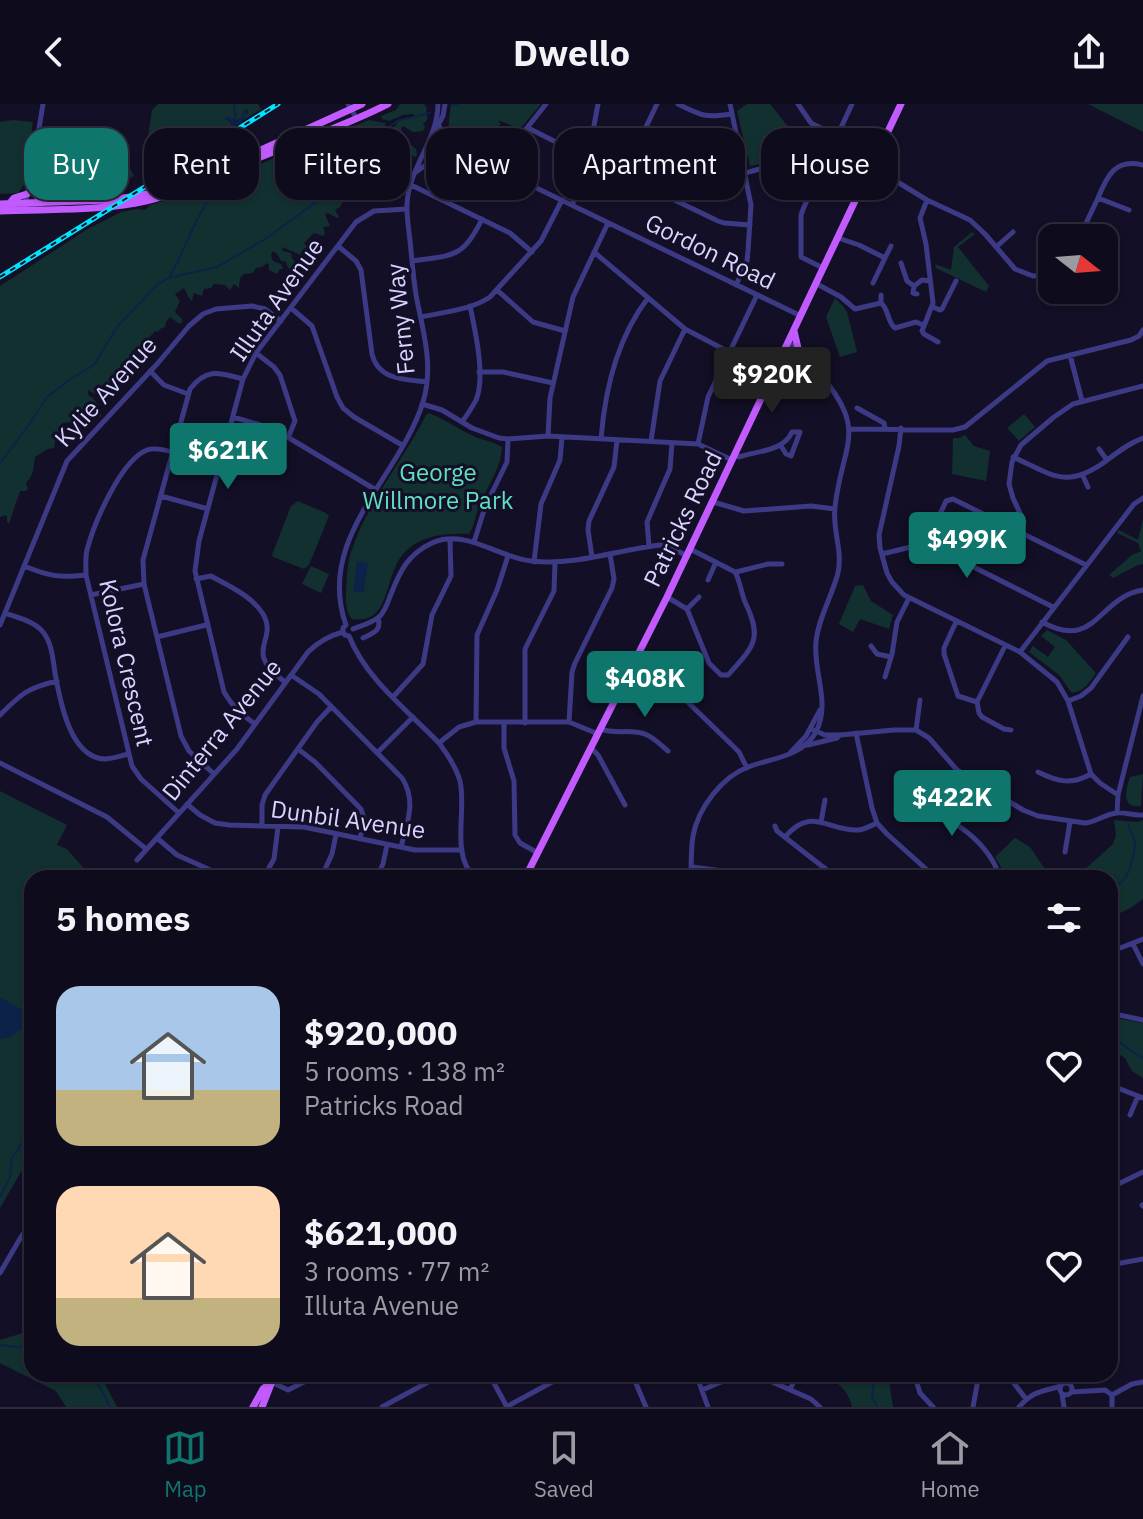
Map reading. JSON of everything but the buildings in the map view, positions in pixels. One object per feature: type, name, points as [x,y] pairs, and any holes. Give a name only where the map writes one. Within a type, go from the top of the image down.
[{"type":"main road","points":[[0,204],[109,207],[139,203],[178,192],[388,104]]},
{"type":"main road","name":"Patricks Road","points":[[891,128],[903,104]]},
{"type":"main road","points":[[0,211],[42,202],[108,200],[167,189],[354,106]]},
{"type":"main road","points":[[10,203],[24,194]]},
{"type":"main road","name":"Patricks Road","points":[[531,870],[689,552],[857,200]]},
{"type":"main road","points":[[794,331],[800,351]]},
{"type":"main road","points":[[253,1407],[270,1382]]},
{"type":"main road","points":[[262,1407],[272,1382]]},
{"type":"street","points":[[39,128],[43,104]]},
{"type":"street","name":"Ferny Way","points":[[434,128],[438,104]]},
{"type":"street","name":"Ferny Way","points":[[437,128],[445,104]]},
{"type":"street","points":[[527,128],[546,104]]},
{"type":"street","points":[[593,128],[598,104]]},
{"type":"street","points":[[646,128],[657,104]]},
{"type":"street","points":[[678,104],[705,116],[732,114]]},
{"type":"street","points":[[730,104],[735,128]]},
{"type":"street","points":[[798,104],[817,128]]},
{"type":"street","points":[[841,128],[852,104]]},
{"type":"street","points":[[354,106],[358,118]]},
{"type":"street","name":"Ferny Way","points":[[346,625],[340,599],[343,559],[354,527],[417,417],[427,382],[428,355],[417,302],[407,209],[411,185],[426,148]]},
{"type":"street","points":[[1086,224],[1109,174],[1119,166],[1132,162],[1143,165]]},
{"type":"street","points":[[415,173],[426,165]]},
{"type":"street","points":[[736,285],[747,261],[750,225],[751,205],[745,173],[761,170]]},
{"type":"street","points":[[898,182],[970,220],[1011,265],[1020,272],[1038,275]]},
{"type":"street","points":[[411,185],[514,235],[532,252]]},
{"type":"street","points":[[1098,198],[1129,210]]},
{"type":"street","points":[[27,206],[28,200]]},
{"type":"street","points":[[421,317],[483,302],[544,237],[562,200]]},
{"type":"street","name":"Gordon Road","points":[[562,200],[801,316]]},
{"type":"street","points":[[572,205],[574,200]]},
{"type":"street","points":[[675,200],[724,223],[750,225]]},
{"type":"street","points":[[807,200],[801,215],[799,253],[803,259],[824,269]]},
{"type":"street","points":[[927,200],[920,218],[933,307],[923,325],[924,334],[938,342]]},
{"type":"street","name":"Illuta Avenue","points":[[255,724],[238,712],[224,692],[195,571],[196,556],[243,379],[256,353],[352,226],[363,216],[380,210],[407,209]]},
{"type":"street","points":[[413,261],[456,253],[470,243],[482,219]]},
{"type":"street","points":[[548,436],[553,383],[575,290],[608,223]]},
{"type":"street","points":[[996,247],[1013,232]]},
{"type":"street","points":[[838,238],[885,258]]},
{"type":"street","points":[[338,246],[356,261],[361,270],[376,365],[389,376],[427,382]]},
{"type":"street","points":[[873,283],[891,246]]},
{"type":"street","points":[[594,252],[685,329],[729,352]]},
{"type":"street","points":[[901,263],[913,292],[922,280],[930,281]]},
{"type":"street","points":[[933,307],[942,309],[956,281]]},
{"type":"street","points":[[817,284],[855,309],[881,303]]},
{"type":"street","points":[[497,290],[533,322],[565,331]]},
{"type":"street","points":[[698,444],[708,397],[757,295]]},
{"type":"street","points":[[881,295],[881,303],[895,328],[916,322],[923,325]]},
{"type":"street","points":[[601,439],[616,358],[648,298]]},
{"type":"street","name":"Kylie Avenue","points":[[0,625],[67,461],[189,326],[203,314],[216,309],[252,306],[265,309],[281,321]]},
{"type":"street","points":[[462,422],[477,398],[479,372],[478,343],[470,306]]},
{"type":"street","points":[[291,308],[312,326],[343,408],[402,445]]},
{"type":"street","points":[[651,441],[660,381],[685,329]]},
{"type":"street","points":[[850,429],[953,430],[965,427],[1047,361],[1131,340],[1143,330]]},
{"type":"street","points":[[788,344],[800,351],[824,378],[842,405],[850,429],[835,509],[840,561],[816,642],[822,692],[820,722],[830,737]]},
{"type":"street","points":[[256,353],[280,375],[295,421],[288,438]]},
{"type":"street","points":[[1070,355],[1082,401]]},
{"type":"street","points":[[150,371],[164,385],[188,394]]},
{"type":"street","points":[[479,372],[503,372],[553,383]]},
{"type":"street","points":[[214,774],[189,751],[181,736],[144,584],[143,560],[188,394],[196,382],[206,375],[218,373],[243,379]]},
{"type":"street","points":[[1021,532],[1024,522],[1009,484],[1013,457],[1021,445],[1068,407],[1143,386]]},
{"type":"street","points":[[422,404],[442,410],[484,434],[508,439],[548,436],[698,444],[734,458],[781,446],[788,441],[792,432],[800,432],[791,456],[781,446]]},
{"type":"street","points":[[857,408],[884,423],[885,428]]},
{"type":"street","points":[[233,417],[270,427],[376,490]]},
{"type":"street","points":[[901,428],[880,529],[882,554],[892,582],[909,598],[1020,652],[1057,682],[1068,701],[1091,774],[1118,795]]},
{"type":"street","points":[[534,562],[541,504],[560,460],[562,437]]},
{"type":"street","points":[[1013,457],[1065,478],[1083,476],[1131,442],[1143,438]]},
{"type":"street","points":[[474,542],[485,507],[507,462],[508,439]]},
{"type":"street","points":[[592,557],[589,521],[614,467],[617,440]]},
{"type":"street","points":[[649,546],[647,522],[670,469],[672,443]]},
{"type":"street","points":[[741,443],[742,450],[747,454]]},
{"type":"street","name":"Kolora Crescent","points":[[172,452],[148,449],[120,474],[89,543],[86,575],[132,766],[141,779],[179,813]]},
{"type":"street","points":[[1099,449],[1107,460]]},
{"type":"street","points":[[1083,476],[1088,487]]},
{"type":"street","points":[[161,496],[208,509]]},
{"type":"street","points":[[1020,652],[1134,504],[1143,498]]},
{"type":"street","points":[[926,545],[949,499],[1086,565]]},
{"type":"street","points":[[713,502],[744,511],[811,506],[835,509]]},
{"type":"street","points":[[393,697],[423,664],[432,615],[451,576],[450,540]]},
{"type":"street","points":[[346,634],[378,618],[407,560],[436,541],[474,542],[508,556],[534,562],[555,563],[649,546],[666,546],[716,562],[735,572],[782,564]]},
{"type":"street","points":[[882,554],[926,545],[1053,607]]},
{"type":"street","points":[[569,722],[572,672],[612,588],[614,579],[610,554]]},
{"type":"street","points":[[476,722],[477,635],[508,556]]},
{"type":"street","points":[[708,580],[716,562]]},
{"type":"street","points":[[525,723],[524,656],[554,591],[555,563]]},
{"type":"street","points":[[24,566],[62,578],[86,575]]},
{"type":"street","points":[[667,597],[687,609],[709,663],[724,676],[728,675],[747,653],[755,631],[752,614],[735,572]]},
{"type":"street","points":[[196,579],[211,576],[241,593],[261,612],[266,625],[263,660],[285,682]]},
{"type":"street","points":[[91,595],[144,584]]},
{"type":"street","points":[[1042,622],[1064,631],[1077,631],[1092,624],[1119,600],[1143,590]]},
{"type":"street","points":[[687,609],[699,597]]},
{"type":"street","points":[[885,677],[897,622],[909,598]]},
{"type":"street","points":[[5,613],[36,625],[45,634],[69,727],[78,746],[89,755],[101,759],[128,754]]},
{"type":"street","points":[[363,638],[378,630],[378,618]]},
{"type":"street","points":[[956,622],[944,654],[958,696],[977,702]]},
{"type":"street","points":[[157,637],[206,625]]},
{"type":"street","points":[[353,629],[350,625],[343,628],[362,662],[439,743],[456,769],[462,799],[462,850],[464,864],[469,870]]},
{"type":"street","name":"Dinterra Avenue","points":[[137,860],[237,749],[318,642],[331,635],[346,634]]},
{"type":"street","points":[[1068,701],[1091,688],[1128,637]]},
{"type":"street","points":[[871,646],[877,654],[891,657]]},
{"type":"street","points":[[1005,646],[977,702],[982,717],[1011,730]]},
{"type":"street","points":[[630,672],[667,682],[739,752],[747,768]]},
{"type":"street","points":[[291,675],[319,694],[408,787],[411,804],[401,847]]},
{"type":"street","points":[[0,715],[23,692],[57,681]]},
{"type":"street","points":[[1117,813],[1118,795],[1143,696]]},
{"type":"street","points":[[916,730],[920,700]]},
{"type":"street","points":[[262,826],[265,795],[331,707]]},
{"type":"street","points":[[804,746],[820,709]]},
{"type":"street","points":[[377,753],[413,717]]},
{"type":"street","points":[[439,743],[459,727],[476,722],[569,722],[600,732],[642,733],[668,751]]},
{"type":"street","points":[[790,753],[820,722]]},
{"type":"street","points":[[504,723],[504,748],[514,781],[515,835],[520,843],[538,853]]},
{"type":"street","points":[[692,870],[693,838],[700,816],[724,784],[747,768],[795,753],[804,746],[830,737],[856,733],[916,730],[929,738],[957,770],[1038,816],[1090,823],[1117,813],[1143,815]]},
{"type":"street","points":[[812,732],[830,737]]},
{"type":"street","points":[[856,733],[877,823],[927,870]]},
{"type":"street","points":[[591,748],[598,755],[625,805]]},
{"type":"street","points":[[298,749],[361,809],[364,818],[360,839]]},
{"type":"street","points":[[0,763],[107,817],[147,849]]},
{"type":"street","points":[[1038,772],[1050,778],[1069,781],[1081,780],[1091,774]]},
{"type":"street","points":[[916,798],[971,835],[997,870]]},
{"type":"street","points":[[821,822],[825,800]]},
{"type":"street","name":"Dunbil Avenue","points":[[187,804],[215,823],[304,827],[415,850],[462,850]]},
{"type":"street","points":[[785,837],[794,826],[807,821],[856,830],[877,823]]},
{"type":"street","points":[[1065,852],[1071,822]]},
{"type":"street","points":[[775,826],[777,831],[827,870]]},
{"type":"street","points":[[268,870],[274,859],[278,827]]},
{"type":"street","points":[[325,870],[336,835]]},
{"type":"street","points":[[157,838],[177,855],[210,870]]},
{"type":"street","points":[[380,870],[387,845]]},
{"type":"street","points":[[692,867],[715,870]]},
{"type":"street","points":[[1118,949],[1143,939]]},
{"type":"street","points":[[1133,944],[1143,964]]},
{"type":"street","points":[[1118,1015],[1143,1020]]},
{"type":"street","points":[[1118,1088],[1140,1097],[1130,1115]]},
{"type":"street","points":[[1118,1184],[1143,1172]]},
{"type":"street","points":[[0,1273],[24,1238]]},
{"type":"street","points":[[1118,1264],[1142,1260]]},
{"type":"street","points":[[279,1382],[290,1390],[305,1382]]},
{"type":"street","points":[[382,1407],[428,1382]]},
{"type":"street","points":[[493,1382],[506,1407],[520,1403],[554,1382]]},
{"type":"street","points":[[635,1382],[646,1407]]},
{"type":"street","points":[[699,1382],[708,1407]]},
{"type":"street","points":[[702,1390],[721,1382]]},
{"type":"street","points":[[773,1382],[811,1399],[820,1407]]},
{"type":"street","points":[[790,1389],[794,1382]]},
{"type":"street","points":[[917,1382],[920,1393],[933,1407]]},
{"type":"street","points":[[973,1407],[978,1382]]},
{"type":"street","points":[[1013,1382],[1026,1399]]},
{"type":"street","points":[[1064,1406],[1066,1382]]},
{"type":"street","points":[[1112,1395],[1132,1384],[1143,1382]]},
{"type":"street","points":[[1019,1407],[1039,1391],[1051,1389],[1102,1389],[1112,1395]]},
{"type":"street","points":[[1112,1395],[1112,1407]]},
{"type":"green space","points":[[158,104],[258,104],[261,109],[242,121],[247,109],[241,119],[225,119],[232,126],[228,128],[149,128],[152,110]]},
{"type":"green space","points":[[400,104],[424,104],[428,119],[423,124],[423,131],[413,132],[403,126],[393,128],[400,119],[413,118],[413,114],[389,121],[382,119],[381,116],[396,110]]},
{"type":"green space","points":[[451,104],[541,104],[521,128],[498,120],[501,124],[495,128],[449,128]]},
{"type":"green space","points":[[747,104],[770,104],[789,128],[761,128],[761,164],[750,166],[745,128],[741,128],[737,111]]},
{"type":"green space","points":[[1088,104],[1143,104],[1143,132]]},
{"type":"green space","points":[[369,120],[386,123],[384,128],[349,128]]},
{"type":"green space","points":[[0,122],[33,122],[32,128],[24,128],[24,185],[18,193],[0,194]]},
{"type":"green space","points":[[410,144],[417,154],[416,157],[411,155]]},
{"type":"green space","points":[[275,158],[275,200],[349,200],[343,201],[335,210],[339,217],[325,214],[330,226],[323,227],[323,236],[314,233],[304,243],[307,247],[301,255],[282,247],[283,251],[291,253],[295,262],[290,269],[273,251],[273,261],[281,264],[283,269],[277,274],[269,270],[267,263],[253,273],[244,274],[240,278],[239,288],[234,284],[230,290],[225,285],[214,284],[204,289],[202,296],[194,293],[192,301],[184,288],[175,294],[180,301],[175,312],[182,323],[170,317],[165,327],[145,340],[145,346],[139,351],[132,350],[130,366],[122,368],[113,385],[99,388],[95,394],[88,390],[88,395],[99,407],[101,417],[89,403],[71,422],[62,423],[64,431],[56,437],[54,448],[35,457],[26,483],[28,489],[20,491],[9,524],[7,515],[0,517],[0,286],[86,230],[121,212],[145,210],[150,205],[167,200],[259,200],[259,164]]},
{"type":"green space","points":[[128,165],[134,176],[128,179]]},
{"type":"green space","points":[[972,232],[975,234],[958,247],[989,286],[986,292],[936,268],[935,264],[951,270],[954,247]]},
{"type":"green space","points":[[835,298],[847,312],[857,352],[840,357],[826,317]]},
{"type":"green space","name":"George Willmore Park","points":[[429,413],[502,447],[496,471],[469,534],[434,536],[411,547],[397,563],[380,607],[365,619],[352,619],[346,597],[351,552],[376,499]]},
{"type":"green space","points":[[1024,414],[1035,427],[1019,441],[1007,428]]},
{"type":"green space","points":[[965,435],[974,446],[990,451],[986,481],[952,474],[953,438]]},
{"type":"green space","points":[[298,501],[329,516],[309,565],[304,569],[272,555],[291,506]]},
{"type":"green space","points":[[1143,519],[1143,564],[1113,578],[1109,575],[1141,551],[1138,543],[1117,533],[1119,530],[1138,540]]},
{"type":"green space","points":[[311,566],[329,574],[321,593],[302,584]]},
{"type":"green space","points":[[863,585],[871,601],[893,615],[889,629],[860,619],[853,632],[839,624],[855,586]]},
{"type":"green space","points":[[1047,630],[1066,640],[1096,673],[1082,689],[1071,692],[1059,675],[1029,652],[1033,646],[1048,657],[1055,647],[1041,636]]},
{"type":"green space","points":[[1143,774],[1141,806],[1134,806],[1126,797],[1128,782],[1130,777]]},
{"type":"green space","points":[[0,791],[67,825],[57,845],[67,849],[85,870],[24,870],[24,1167],[0,1208]]},
{"type":"green space","points":[[1114,820],[1143,820],[1143,899],[1118,914],[1118,870],[1084,870],[1113,844],[1116,835]]},
{"type":"green space","points":[[1015,838],[1030,847],[1046,870],[1002,870],[995,857]]},
{"type":"green space","points":[[1118,1018],[1143,1023],[1143,1078],[1132,1071],[1125,1058],[1118,1053]]},
{"type":"green space","points":[[24,1333],[24,1375],[0,1363],[0,1340]]},
{"type":"green space","points":[[38,1382],[104,1382],[117,1407],[66,1407],[56,1391]]},
{"type":"green space","points":[[835,1382],[889,1382],[893,1407],[852,1407],[841,1387]]},
{"type":"water","points":[[247,109],[248,113],[242,121],[246,128],[228,128],[232,126],[225,119],[226,116],[233,118],[234,122],[241,119]]},
{"type":"water","points":[[357,561],[368,563],[364,592],[353,591]]},
{"type":"water","points":[[0,997],[24,1011],[24,1031],[19,1030],[10,1037],[0,1039]]},
{"type":"pier","points":[[243,121],[246,127],[244,128],[232,128]]},
{"type":"waterway","points":[[234,104],[236,123]]},
{"type":"waterway","points":[[452,106],[458,104]]},
{"type":"waterway","points":[[0,463],[47,397],[94,365],[117,327],[157,285],[168,278],[217,267],[267,238],[331,191],[375,148],[389,127],[397,121],[430,113]]},
{"type":"waterway","points":[[169,277],[209,200]]},
{"type":"waterway","points":[[1118,884],[1129,871],[1134,853],[1135,842],[1128,824]]},
{"type":"waterway","points":[[1118,1041],[1143,1058]]},
{"type":"waterway","points":[[0,1197],[10,1177],[12,1158],[24,1141]]},
{"type":"waterway","points":[[0,1345],[24,1348]]},
{"type":"waterway","points":[[97,1382],[110,1407]]},
{"type":"waterway","points":[[874,1382],[872,1396],[877,1407]]},
{"type":"railway","points":[[0,277],[278,104]]}]
